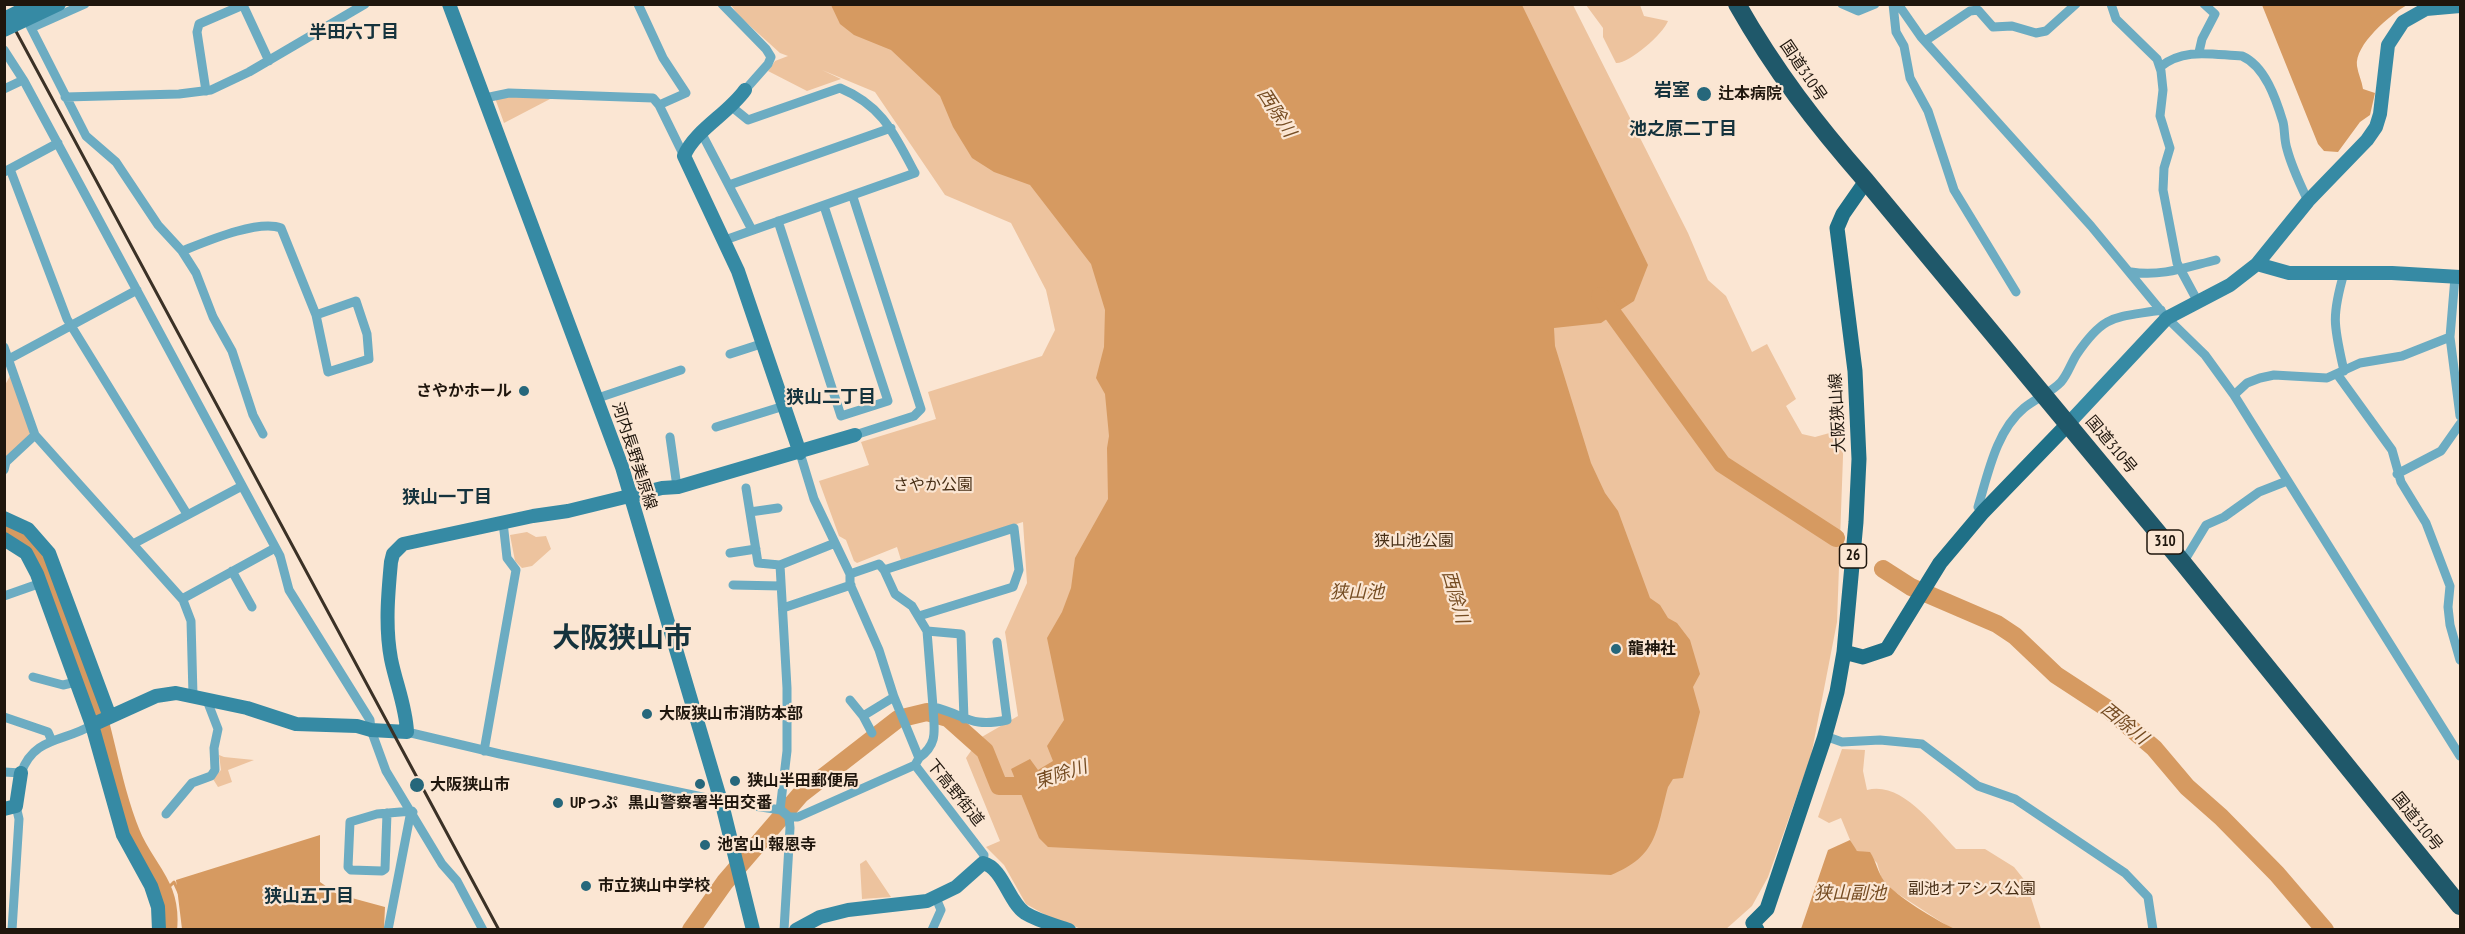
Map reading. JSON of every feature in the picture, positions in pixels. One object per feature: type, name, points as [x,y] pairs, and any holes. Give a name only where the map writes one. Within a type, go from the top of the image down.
[{"type":"highway","name":"国道310号","points":[[1742,6],[1792,93],[2183,563],[2460,906]]},
{"type":"main road","name":"大阪狭山線","points":[[1751,927],[1767,909],[1825,736],[1837,692],[1844,652],[1856,522],[1858,459],[1855,371],[1837,228],[1843,214],[1866,181]]},
{"type":"main road","points":[[1844,652],[1863,657],[1887,649],[1930,579],[1983,512],[2068,424]]},
{"type":"street","points":[[19,4],[86,136],[116,162],[158,225],[182,251],[196,273],[213,317],[232,351],[253,415],[263,434]]},
{"type":"street","points":[[4,19],[34,4]]},
{"type":"street","points":[[4,30],[59,4]]},
{"type":"street","points":[[31,27],[85,4]]},
{"type":"street","points":[[65,97],[179,94],[206,91],[269,61],[365,4]]},
{"type":"street","name":"河内長野美原線","points":[[449,4],[598,398],[631,497],[721,801],[753,930]]},
{"type":"street","points":[[638,4],[663,58],[686,93],[659,105]]},
{"type":"street","points":[[684,156],[688,146],[732,107],[768,64],[771,57],[722,4]]},
{"type":"street","points":[[1842,4],[1858,11],[1875,4]]},
{"type":"street","points":[[1893,4],[1896,32],[1904,46],[1910,78],[1928,111],[1954,190],[2016,292]]},
{"type":"street","points":[[1898,4],[1924,41],[2131,272],[2164,314],[2205,355],[2234,394],[2460,756]]},
{"type":"street","points":[[1924,41],[1970,11],[1978,10],[1993,27],[2012,26],[2036,33],[2046,31],[2076,4]]},
{"type":"street","points":[[2111,4],[2116,19],[2157,59],[2160,67],[2163,90],[2160,116],[2170,148],[2164,168],[2163,190],[2172,242],[2180,269],[2198,302]]},
{"type":"street","points":[[2199,52],[2202,39],[2215,14],[2204,4]]},
{"type":"street","points":[[206,91],[197,32],[200,24],[243,5],[252,19],[269,61]]},
{"type":"street","points":[[1983,512],[1978,507],[2002,438],[2010,422],[2022,409],[2061,383],[2075,357],[2099,325],[2114,318],[2164,314],[2198,302],[2230,285],[2257,264],[2308,201],[2376,127],[2380,114],[2388,45],[2403,22],[2426,9],[2460,6]]},
{"type":"street","points":[[4,50],[58,143],[275,548],[289,590],[368,716],[386,771],[442,864],[457,881],[483,930]]},
{"type":"street","points":[[2160,67],[2175,58],[2199,52],[2249,58],[2264,75],[2284,123],[2286,147],[2308,201]]},
{"type":"street","points":[[4,90],[23,80]]},
{"type":"street","points":[[725,240],[915,174],[891,128],[877,110],[855,94],[840,88],[748,120],[732,107]]},
{"type":"street","points":[[485,98],[509,93],[596,95],[654,98],[659,105],[725,240],[764,343],[814,499],[850,574],[851,585],[879,650],[917,762],[931,749],[934,740],[927,631],[912,606],[895,594],[879,564],[850,574]]},
{"type":"street","points":[[729,185],[891,128]]},
{"type":"street","points":[[702,134],[752,230]]},
{"type":"street","points":[[58,143],[7,170],[71,326],[187,514]]},
{"type":"street","points":[[407,732],[405,708],[398,689],[389,643],[388,610],[393,554],[403,544],[631,497],[662,488],[676,487],[800,453],[914,416],[921,409],[853,197]]},
{"type":"street","points":[[777,221],[841,416],[888,401],[824,206]]},
{"type":"street","points":[[182,251],[250,228],[275,226],[281,228],[316,315],[328,372],[369,359],[367,334],[357,301],[316,315]]},
{"type":"street","points":[[2131,272],[2149,275],[2216,260]]},
{"type":"street","points":[[2257,264],[2289,273],[2458,277],[2450,337],[2460,416]]},
{"type":"street","points":[[2343,273],[2334,308],[2333,324],[2341,372],[2392,450],[2397,474],[2426,523],[2450,586],[2448,607],[2450,625],[2460,660]]},
{"type":"street","points":[[9,359],[137,290]]},
{"type":"street","points":[[2068,424],[2164,314]]},
{"type":"street","points":[[2234,394],[2247,383],[2267,376],[2326,378],[2360,363],[2402,356],[2450,337]]},
{"type":"street","points":[[730,354],[764,343]]},
{"type":"street","points":[[4,347],[35,435],[182,599],[191,621],[199,696],[218,729],[214,748],[215,770],[211,776],[192,783],[166,814]]},
{"type":"street","points":[[598,398],[681,370]]},
{"type":"street","points":[[716,427],[784,406]]},
{"type":"street","points":[[2397,474],[2441,451],[2460,424]]},
{"type":"street","points":[[4,470],[6,462],[35,435]]},
{"type":"street","points":[[670,437],[676,487]]},
{"type":"street","points":[[2183,563],[2206,525],[2224,517],[2259,492],[2287,481]]},
{"type":"street","points":[[133,544],[242,486]]},
{"type":"street","points":[[746,488],[758,563],[780,565],[834,543]]},
{"type":"street","points":[[750,512],[778,508]]},
{"type":"street","points":[[4,518],[28,529],[49,553],[108,718]]},
{"type":"street","points":[[484,751],[516,570],[507,558],[503,522]]},
{"type":"street","points":[[884,570],[1014,528],[1019,570],[1013,587],[919,616]]},
{"type":"street","points":[[4,539],[26,554],[40,583],[92,725],[123,835],[149,881],[155,898],[159,930]]},
{"type":"street","points":[[182,599],[275,548]]},
{"type":"street","points":[[730,553],[756,549]]},
{"type":"street","points":[[780,565],[787,751],[784,813],[784,930]]},
{"type":"street","points":[[232,571],[252,607]]},
{"type":"street","points":[[4,596],[40,583]]},
{"type":"street","points":[[734,585],[781,586]]},
{"type":"street","points":[[783,608],[851,585]]},
{"type":"street","points":[[927,631],[961,634],[964,719]]},
{"type":"street","points":[[933,711],[951,711],[964,719],[988,724],[1007,720],[997,642]]},
{"type":"street","points":[[33,676],[63,685],[76,682]]},
{"type":"street","points":[[12,930],[19,819],[10,808],[21,773],[30,756],[51,740],[79,734],[92,725],[156,696],[199,696],[296,724],[357,726],[371,730],[407,732],[484,751],[784,813]]},
{"type":"street","points":[[864,716],[894,697]]},
{"type":"street","points":[[850,700],[864,716],[872,733]]},
{"type":"street","points":[[4,717],[48,732],[51,740]]},
{"type":"street","points":[[1825,736],[1842,742],[1880,740],[1922,744],[1978,786],[2015,799],[2125,873],[2148,897],[2153,930]]},
{"type":"street","name":"下高野街道","points":[[784,813],[798,818],[917,762],[984,855],[983,863]]},
{"type":"street","points":[[4,772],[21,773]]},
{"type":"street","points":[[387,813],[385,869],[382,871],[351,870],[348,867],[350,822],[354,819],[387,813],[412,812]]},
{"type":"street","points":[[388,930],[412,812]]},
{"type":"street","points":[[796,930],[828,915],[936,898],[956,887],[983,863],[992,868],[1012,900],[1025,913],[1070,930]]},
{"type":"street","points":[[932,930],[941,909],[936,898]]},
{"type":"green space","name":"狭山池","points":[[731,5],[1573,5],[1688,233],[1708,280],[1726,296],[1752,352],[1767,344],[1796,399],[1786,406],[1802,434],[1815,437],[1844,429],[1837,622],[1811,756],[1768,877],[1752,906],[1725,930],[1084,930],[1049,917],[1026,904],[1004,865],[986,847],[1000,841],[966,758],[980,738],[1018,716],[1005,632],[1027,583],[1023,522],[901,560],[897,547],[857,563],[854,561],[846,540],[839,536],[819,481],[869,465],[861,442],[936,419],[928,392],[1042,356],[1055,330],[1046,290],[1011,223],[945,195],[875,92],[822,70],[841,79],[807,91],[768,71],[775,61],[788,56],[780,53],[739,16]]},
{"type":"green space","points":[[1586,5],[1640,5],[1644,16],[1668,21],[1660,33],[1645,47],[1629,59],[1616,63],[1603,37],[1603,28]]},
{"type":"green space","points":[[507,96],[552,98],[504,123],[495,98]]},
{"type":"green space","points":[[11,374],[32,434],[6,457],[4,387]]},
{"type":"green space","points":[[527,532],[536,537],[546,536],[551,549],[532,566],[522,568],[515,561],[510,535]]},
{"type":"green space","name":"副池オアシス公園","points":[[1842,749],[1865,750],[1863,771],[1867,790],[1880,789],[1893,792],[1905,799],[1928,818],[1956,849],[1985,849],[2014,867],[2026,882],[2041,929],[1955,930],[1895,892],[1882,880],[1877,863],[1867,853],[1857,851],[1853,847],[1841,818],[1829,823],[1818,817]]},
{"type":"green space","points":[[219,755],[254,760],[228,770],[232,782],[218,787],[213,779],[221,770]]},
{"type":"green space","points":[[866,860],[891,897],[862,899],[860,864]]},
{"type":"water","name":"狭山池","points":[[831,5],[1522,5],[1648,265],[1634,301],[1601,323],[1554,328],[1555,346],[1591,463],[1605,493],[1618,511],[1650,598],[1660,605],[1668,618],[1677,623],[1690,640],[1700,674],[1693,687],[1700,712],[1683,778],[1673,779],[1668,787],[1653,840],[1638,859],[1611,875],[1048,847],[1039,838],[1011,769],[1030,759],[1038,770],[1053,761],[1047,746],[1064,720],[1047,638],[1062,612],[1071,588],[1075,558],[1108,499],[1107,448],[1109,436],[1105,394],[1096,378],[1104,347],[1105,310],[1091,264],[1030,185],[994,172],[972,158],[953,127],[940,96],[891,50],[854,35],[840,24]]},
{"type":"water","points":[[2262,5],[2407,5],[2383,23],[2361,49],[2357,66],[2363,89],[2375,93],[2370,115],[2360,122],[2338,152],[2324,151],[2318,144]]},
{"type":"water","points":[[320,835],[320,882],[337,894],[385,907],[384,928],[182,929],[176,880]]},
{"type":"water","name":"狭山副池","points":[[1850,840],[1857,851],[1870,852],[1884,881],[1898,894],[1917,908],[1955,929],[1801,929],[1828,850]]},
{"type":"waterway","name":"西除川","points":[[1600,296],[1722,464],[1836,538]]},
{"type":"waterway","points":[[4,529],[29,542],[41,558],[88,682],[125,817],[137,846],[157,878],[166,900],[168,930]]},
{"type":"waterway","name":"西除川","points":[[1883,569],[1911,587],[1997,624],[2015,636],[2056,675],[2108,709],[2154,748],[2187,787],[2221,817],[2277,874],[2325,930]]},
{"type":"waterway","name":"東除川","points":[[691,930],[725,882],[800,795],[898,719],[927,712],[948,718],[985,751],[999,786],[1029,786],[1042,782]]},
{"type":"waterway","points":[[164,892],[174,882],[179,893]]},
{"type":"railway","points":[[4,9],[499,930]]},
{"type":"place","name":"辻本病院","points":[[1704,94]]},
{"type":"place","name":"さやかホール","points":[[524,391]]},
{"type":"place","name":"龍神社","points":[[1616,649]]},
{"type":"place","name":"大阪狭山市消防本部","points":[[647,714]]},
{"type":"place","name":"狭山半田郵便局","points":[[735,781]]},
{"type":"place","name":"黒山警察署半田交番","points":[[700,784]]},
{"type":"place","name":"大阪狭山市","points":[[417,785]]},
{"type":"place","name":"UPっぷ","points":[[558,803]]},
{"type":"place","name":"池宮山 報恩寺","points":[[705,845]]},
{"type":"place","name":"市立狭山中学校","points":[[586,886]]},
{"type":"district","name":"半田六丁目","points":[[354,33]]},
{"type":"district","name":"岩室","points":[[1672,91]]},
{"type":"district","name":"池之原二丁目","points":[[1683,130]]},
{"type":"district","name":"狭山二丁目","points":[[831,398]]},
{"type":"district","name":"狭山一丁目","points":[[447,498]]},
{"type":"district","name":"大阪狭山市","points":[[622,639]]},
{"type":"district","name":"狭山五丁目","points":[[309,897]]},
{"type":"park label","name":"さやか公園","points":[[933,485]]},
{"type":"park label","name":"狭山池公園","points":[[1414,541]]}]
